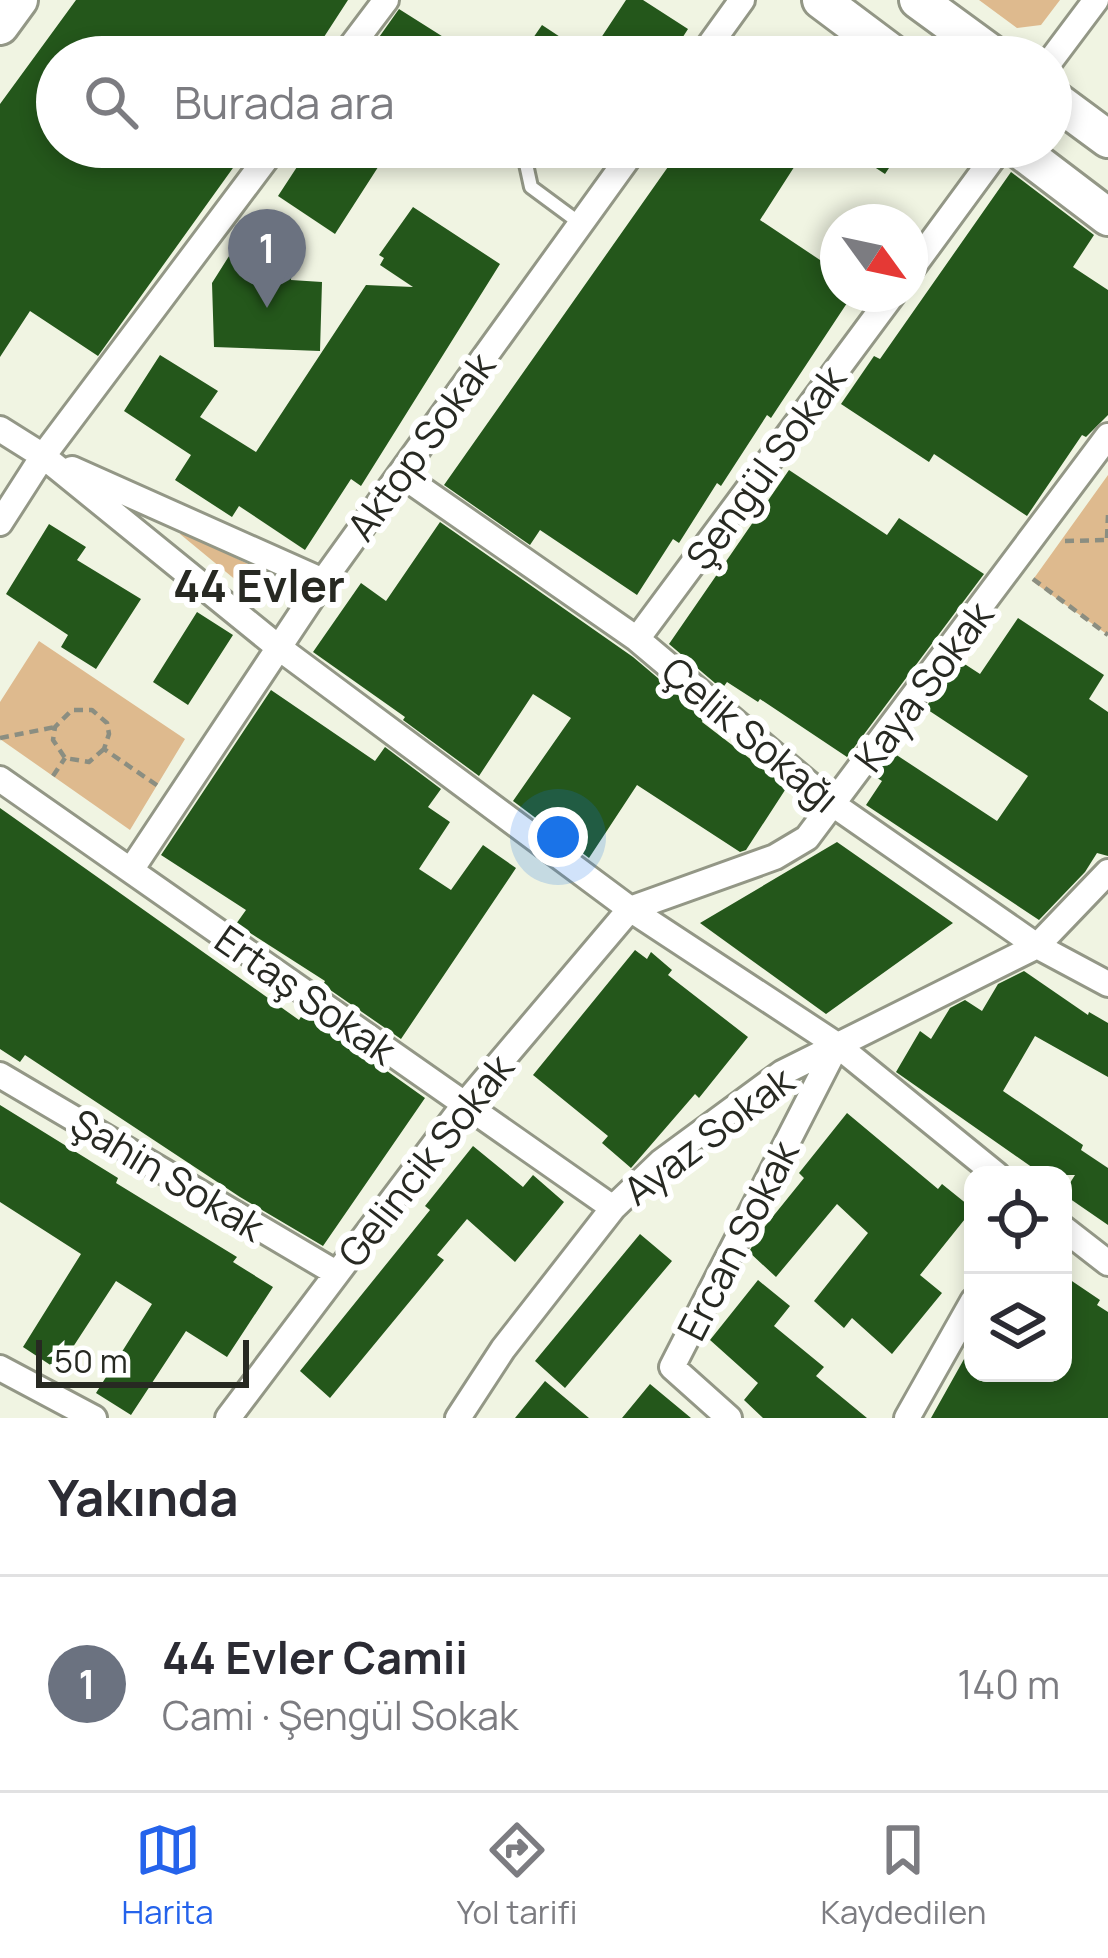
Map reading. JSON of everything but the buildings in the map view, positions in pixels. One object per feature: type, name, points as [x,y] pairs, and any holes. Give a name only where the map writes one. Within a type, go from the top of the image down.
[{"type":"main road","points":[[0,26],[19,0]]},
{"type":"main road","points":[[821,0],[869,36]]},
{"type":"main road","points":[[918,0],[967,36]]},
{"type":"main road","points":[[1072,113],[1108,139]]},
{"type":"main road","points":[[1044,168],[1108,217]]},
{"type":"street","points":[[359,36],[386,0]]},
{"type":"street","points":[[716,36],[742,0]]},
{"type":"street","points":[[1069,36],[1096,0]]},
{"type":"street","points":[[0,523],[43,456],[259,168]]},
{"type":"street","name":"Aktop Sokak","points":[[131,870],[323,581],[621,168]]},
{"type":"street","points":[[928,246],[986,168]]},
{"type":"street","name":"Şengül Sokak","points":[[638,640],[880,312]]},
{"type":"street","points":[[0,429],[43,456],[278,646],[630,909],[837,1046],[986,1166]]},
{"type":"street","name":"Kaya Sokak","points":[[630,909],[776,857],[807,838],[1108,436]]},
{"type":"street","points":[[43,456],[323,581]]},
{"type":"street","name":"Çelik Sokağı","points":[[400,474],[638,640],[834,805],[1037,946],[1108,984]]},
{"type":"street","name":"Ertaş Sokak","points":[[0,779],[613,1208]]},
{"type":"street","name":"Ayaz Sokak","points":[[458,1418],[503,1349],[613,1208],[661,1162],[782,1073],[1037,946],[1108,872]]},
{"type":"street","name":"Gelincik Sokak","points":[[228,1418],[464,1105],[630,909]]},
{"type":"street","name":"Ercan Sokak","points":[[729,1418],[672,1367],[837,1046]]},
{"type":"street","name":"Şahin Sokak","points":[[0,1075],[336,1274]]},
{"type":"street","points":[[1072,1235],[1108,1263]]},
{"type":"street","points":[[907,1418],[964,1317]]},
{"type":"street","points":[[0,1368],[94,1418]]},
{"type":"lane","points":[[527,168],[531,187],[580,224]]},
{"type":"path","points":[[1072,524],[1060,541],[1108,540],[1108,514]]},
{"type":"path","points":[[1041,567],[1032,580],[1108,635]]},
{"type":"path","points":[[72,710],[92,710],[107,723],[104,749],[89,762],[65,758],[52,740],[55,727],[72,710]]},
{"type":"path","points":[[0,738],[55,727]]},
{"type":"path","points":[[104,749],[179,798]]},
{"type":"path","points":[[53,776],[65,758]]},
{"type":"shaded area","points":[[979,0],[1060,0],[1041,25],[1017,28]]},
{"type":"shaded area","points":[[1108,475],[1108,635],[1032,581]]},
{"type":"shaded area","points":[[182,531],[274,577],[282,586],[275,602],[261,601]]},
{"type":"shaded area","points":[[39,641],[185,739],[130,830],[0,739],[0,702]]},
{"type":"place","name":"44 Evler Camii","points":[[267,308]]},
{"type":"district","name":"44 Evler","points":[[259,585]]}]
